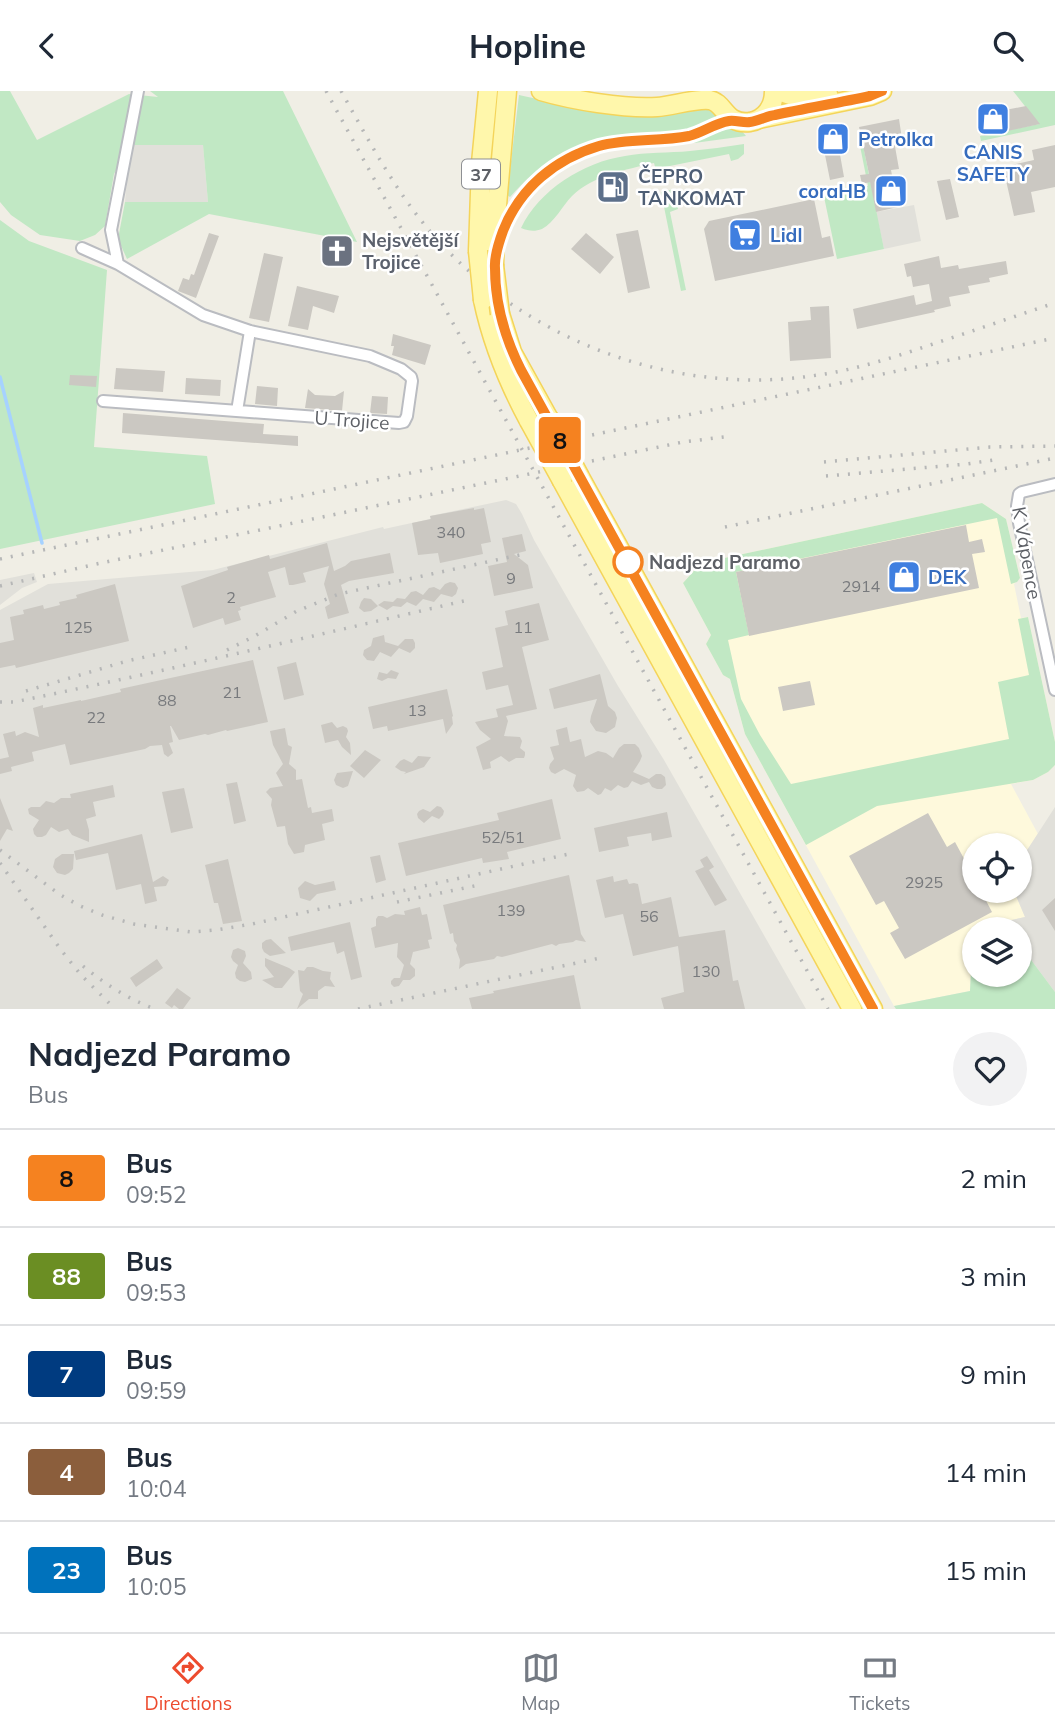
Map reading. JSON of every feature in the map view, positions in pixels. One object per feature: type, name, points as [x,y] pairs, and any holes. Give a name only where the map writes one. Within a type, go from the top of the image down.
[{"type":"main road","points":[[541,91],[599,102],[648,107],[709,100],[716,102],[719,99],[726,114],[745,122],[870,96],[882,91]]},
{"type":"main road","points":[[599,102],[651,100],[689,91]]},
{"type":"main road","points":[[756,120],[770,109],[774,91]]},
{"type":"main road","points":[[781,91],[806,97],[845,91]]},
{"type":"main road","name":"37","points":[[487,94],[478,251],[483,300],[494,345],[529,421],[852,1009]]},
{"type":"main road","name":"37","points":[[506,98],[494,265],[500,314],[512,352],[873,1009]]},
{"type":"street","points":[[118,264],[111,229],[138,91]]},
{"type":"street","name":"U Trojice","points":[[82,248],[118,264],[203,315],[250,331],[379,359],[407,373],[411,377],[412,387],[407,416],[402,422],[103,401]]},
{"type":"street","points":[[237,411],[250,331]]},
{"type":"street","name":"K Vápence","points":[[1055,484],[1022,492],[1017,500],[1021,531],[1055,691]]},
{"type":"shaded area","points":[[130,145],[203,145],[208,202],[125,202]]},
{"type":"shaded area","points":[[914,205],[921,241],[884,249],[876,212]]},
{"type":"shaded area","points":[[506,500],[516,504],[522,514],[534,540],[806,1009],[0,1009],[0,610],[48,584],[213,570],[383,527],[384,529],[430,519],[430,516]]},
{"type":"shaded area","points":[[982,503],[1006,519],[1020,578],[1014,584],[1021,618],[1028,617],[1055,742],[1055,765],[1033,780],[1011,784],[1038,834],[1032,843],[1032,833],[962,833],[962,903],[1019,903],[1025,917],[962,917],[962,987],[970,987],[970,991],[894,1006],[745,734],[730,679],[723,675],[706,644],[711,635],[683,583],[701,563]]},
{"type":"shaded area","points":[[34,573],[37,582],[22,588],[0,605],[0,580]]},
{"type":"shaded area","points":[[1055,807],[1055,992],[1032,961],[1032,917],[1025,917],[1019,903],[1032,903],[1032,842]]},
{"type":"green space","points":[[0,91],[10,91],[37,140],[129,94],[158,97],[150,91],[283,91],[357,242],[209,214],[127,259],[118,239],[125,202],[208,202],[203,145],[130,145],[114,174],[105,226],[95,235],[80,241],[40,235],[11,215],[0,202]]},
{"type":"green space","points":[[1013,91],[1055,91],[1055,125],[981,141],[980,136],[1039,124]]},
{"type":"green space","points":[[519,95],[578,108],[707,105],[721,118],[692,130],[603,140],[569,151],[539,169],[510,197],[507,195]]},
{"type":"green space","points":[[730,126],[739,129],[746,136],[693,142],[694,139]]},
{"type":"green space","points":[[862,140],[884,249],[837,259],[823,192],[865,183],[868,186],[859,141]]},
{"type":"green space","points":[[744,144],[744,154],[738,159],[731,161],[729,154],[665,167],[667,177],[658,178],[654,163],[610,174],[581,189],[542,229],[532,231],[521,228],[529,214],[551,190],[594,164],[633,155]]},
{"type":"green space","points":[[674,189],[678,209],[670,212],[686,290],[681,291],[661,192]]},
{"type":"green space","points":[[0,220],[29,241],[107,270],[94,447],[207,456],[215,504],[0,549]]},
{"type":"green space","points":[[982,503],[1006,519],[1020,578],[1017,582],[1011,584],[997,518],[736,572],[749,635],[728,640],[741,699],[791,784],[1009,739],[998,682],[1029,675],[1018,619],[1028,617],[1055,742],[1055,765],[1033,780],[877,806],[806,845],[745,734],[730,679],[723,675],[706,644],[711,635],[683,583],[701,563]]},
{"type":"green space","points":[[1032,961],[1055,992],[1055,1009],[896,1009],[894,1006],[970,991],[970,987],[1032,987]]},
{"type":"building","points":[[1026,106],[1040,124],[984,136],[979,115]]},
{"type":"building","points":[[899,119],[902,139],[894,141],[899,169],[891,170],[898,207],[876,212],[870,182],[862,184],[860,175],[869,174],[859,127]]},
{"type":"building","points":[[836,132],[844,177],[830,180],[821,135]]},
{"type":"building","points":[[1055,145],[1055,187],[1031,192],[1035,212],[1014,216],[1003,167],[1034,160],[1032,150]]},
{"type":"building","points":[[950,179],[959,217],[946,220],[937,181]]},
{"type":"building","points":[[814,199],[822,238],[830,236],[834,256],[715,281],[704,229],[709,221]]},
{"type":"building","points":[[638,230],[650,288],[628,293],[616,234]]},
{"type":"building","points":[[209,233],[219,236],[196,298],[178,291],[183,278],[189,280],[191,274],[194,275]]},
{"type":"building","points":[[586,233],[614,257],[600,274],[571,249]]},
{"type":"building","points":[[264,253],[283,257],[269,322],[249,318]]},
{"type":"building","points":[[939,256],[941,268],[958,265],[959,269],[1006,261],[1008,274],[989,278],[990,282],[968,286],[970,293],[949,297],[951,306],[934,310],[935,312],[857,329],[853,309],[914,295],[916,305],[932,301],[929,284],[913,287],[911,276],[907,277],[904,264]]},
{"type":"building","points":[[297,286],[339,296],[334,313],[313,306],[308,330],[288,326]]},
{"type":"building","points":[[829,306],[831,358],[790,361],[788,322],[811,320],[810,307]]},
{"type":"building","points":[[393,334],[431,345],[425,365],[392,355]]},
{"type":"building","points":[[116,368],[165,371],[163,392],[114,389]]},
{"type":"building","points":[[70,375],[97,376],[96,387],[69,385]]},
{"type":"building","points":[[186,378],[221,380],[220,396],[185,394]]},
{"type":"building","points":[[257,386],[278,388],[277,406],[255,404]]},
{"type":"building","points":[[308,389],[315,395],[335,396],[344,391],[342,411],[305,408]]},
{"type":"building","points":[[372,396],[388,397],[387,414],[370,413]]},
{"type":"building","points":[[123,413],[264,424],[263,434],[298,436],[298,446],[122,433]]},
{"type":"building","points":[[484,508],[491,542],[481,544],[483,554],[440,563],[438,553],[418,555],[412,523],[431,519],[430,516]]},
{"type":"building","points":[[966,525],[969,542],[982,539],[985,552],[972,554],[979,588],[749,636],[736,572]]},
{"type":"building","points":[[522,534],[526,551],[514,554],[528,565],[533,588],[494,596],[488,566],[507,562],[502,538]]},
{"type":"building","points":[[327,543],[334,571],[351,561],[390,553],[394,573],[349,581],[341,585],[349,613],[328,619],[325,607],[330,604],[324,584],[329,566],[303,573],[306,582],[293,585],[289,585],[285,567],[268,572],[276,597],[240,607],[241,610],[238,611],[241,620],[225,625],[223,618],[193,628],[181,586],[228,570],[227,567],[269,555],[270,559]]},
{"type":"building","points":[[450,582],[455,583],[458,588],[452,597],[441,594],[434,602],[423,599],[416,606],[407,602],[401,607],[393,606],[387,610],[378,605],[384,601],[393,602],[397,598],[405,599],[411,592],[416,591],[423,595],[429,588],[440,590]]},
{"type":"building","points":[[115,584],[129,641],[16,668],[15,665],[0,668],[0,643],[14,640],[10,617],[24,614],[23,610],[43,605],[44,609],[60,605],[59,602],[77,598],[76,595]]},
{"type":"building","points":[[364,598],[371,599],[378,606],[364,612],[359,608]]},
{"type":"building","points":[[539,603],[549,640],[522,647],[537,709],[506,716],[508,721],[504,736],[520,737],[520,748],[525,752],[524,758],[509,762],[501,756],[490,762],[491,768],[483,770],[476,747],[491,739],[475,722],[498,717],[496,709],[513,705],[508,685],[486,690],[482,672],[503,667],[495,628],[508,625],[505,611]]},
{"type":"building","points":[[384,635],[385,642],[398,646],[405,639],[413,639],[415,648],[410,653],[399,648],[391,657],[380,652],[374,661],[367,660],[363,655],[364,650],[371,646],[373,638]]},
{"type":"building","points":[[253,660],[268,722],[179,740],[170,726],[173,742],[169,743],[173,753],[168,757],[164,754],[162,745],[70,765],[65,744],[32,752],[34,761],[11,767],[12,771],[0,774],[0,759],[9,757],[3,734],[15,731],[16,736],[25,732],[39,737],[33,708],[81,701],[121,692],[120,689]]},
{"type":"building","points":[[296,662],[304,695],[284,700],[277,667]]},
{"type":"building","points":[[391,670],[399,673],[396,679],[377,679],[379,672],[387,674]]},
{"type":"building","points":[[600,674],[608,706],[617,718],[615,727],[606,733],[596,731],[590,722],[597,699],[554,709],[549,689]]},
{"type":"building","points":[[810,681],[815,705],[783,711],[778,687]]},
{"type":"building","points":[[447,689],[453,724],[446,734],[443,719],[388,731],[387,726],[373,729],[368,707]]},
{"type":"building","points":[[332,722],[337,728],[347,728],[346,737],[350,743],[351,755],[338,740],[325,743],[321,725]]},
{"type":"building","points":[[567,727],[570,742],[581,739],[585,757],[598,751],[613,758],[624,744],[635,744],[642,756],[633,772],[649,779],[661,774],[665,777],[666,785],[657,789],[649,782],[641,785],[632,781],[628,787],[618,785],[611,791],[605,788],[598,795],[588,788],[577,792],[573,786],[576,775],[564,769],[555,774],[549,768],[554,759],[550,747],[559,745],[556,730]]},
{"type":"building","points":[[285,728],[288,745],[292,747],[289,764],[296,770],[296,780],[302,779],[308,808],[311,807],[312,813],[332,809],[334,821],[322,824],[325,840],[305,845],[304,852],[294,854],[288,844],[285,826],[277,827],[272,799],[266,792],[270,788],[283,786],[276,773],[283,764],[273,745],[270,731]]},
{"type":"building","points":[[365,750],[381,760],[364,778],[350,766]]},
{"type":"building","points":[[418,756],[431,757],[424,767],[404,774],[406,772],[395,767],[404,759],[412,763]]},
{"type":"building","points":[[353,771],[348,786],[343,788],[336,785],[334,780],[337,773]]},
{"type":"building","points":[[237,782],[246,821],[234,824],[226,784]]},
{"type":"building","points":[[113,785],[115,797],[93,802],[96,816],[86,819],[89,842],[72,835],[68,829],[59,832],[51,827],[42,837],[34,834],[33,829],[39,820],[29,814],[28,809],[31,807],[40,807],[46,801],[54,803],[61,798],[71,798],[70,794]]},
{"type":"building","points":[[184,788],[193,828],[171,833],[162,792]]},
{"type":"building","points":[[0,798],[13,831],[7,829],[0,841]]},
{"type":"building","points":[[552,799],[561,839],[507,852],[509,859],[483,863],[482,858],[406,876],[398,843],[499,820],[497,813]]},
{"type":"building","points":[[437,806],[444,811],[439,819],[432,816],[424,823],[418,818],[419,811],[423,809],[430,812]]},
{"type":"building","points":[[667,812],[672,837],[652,841],[651,833],[627,837],[629,846],[599,852],[594,828]]},
{"type":"building","points":[[928,813],[947,847],[955,842],[962,855],[962,903],[987,903],[992,912],[983,917],[962,917],[962,928],[905,959],[890,933],[899,928],[884,901],[876,905],[849,856]]},
{"type":"building","points":[[142,834],[153,882],[163,876],[169,880],[166,886],[154,887],[157,901],[145,904],[141,884],[116,890],[108,853],[76,860],[74,851]]},
{"type":"building","points":[[62,854],[74,854],[73,869],[65,875],[57,873],[53,867],[55,859]]},
{"type":"building","points":[[380,855],[386,880],[376,883],[370,857]]},
{"type":"building","points":[[707,856],[714,867],[709,870],[727,900],[715,906],[695,871],[704,867],[700,860]]},
{"type":"building","points":[[228,859],[242,921],[223,924],[218,903],[214,903],[205,865]]},
{"type":"building","points":[[569,875],[581,934],[586,942],[576,940],[556,946],[552,944],[466,964],[459,969],[457,945],[453,933],[450,934],[443,905]]},
{"type":"building","points":[[613,876],[614,882],[627,879],[629,884],[638,884],[642,904],[671,897],[679,937],[725,930],[733,981],[738,980],[745,1009],[664,1009],[661,998],[684,992],[678,946],[633,956],[623,914],[605,918],[596,880]]},
{"type":"building","points":[[305,881],[315,885],[334,881],[336,890],[317,894],[310,901],[300,898],[298,888]]},
{"type":"building","points":[[1055,898],[1055,931],[1042,910]]},
{"type":"building","points":[[420,907],[422,915],[427,914],[432,939],[428,940],[430,948],[413,952],[410,964],[415,969],[415,976],[394,987],[391,981],[400,978],[404,965],[397,957],[398,943],[375,948],[371,928],[376,926],[378,916],[387,918],[395,914],[405,915],[404,911]]},
{"type":"building","points":[[350,922],[362,977],[351,980],[344,951],[337,954],[334,942],[291,951],[288,937]]},
{"type":"building","points":[[271,939],[286,953],[270,956],[264,952],[262,943]]},
{"type":"building","points":[[238,948],[245,951],[243,963],[251,972],[252,979],[245,982],[236,978],[238,965],[231,957],[233,950]]},
{"type":"building","points":[[265,958],[295,972],[282,988],[275,988],[262,980],[274,977],[265,966]]},
{"type":"building","points":[[157,959],[163,968],[136,987],[130,978]]},
{"type":"building","points":[[307,967],[331,972],[330,979],[335,987],[325,986],[318,991],[318,999],[309,999],[297,1009],[303,994],[300,991],[298,970],[304,971]]},
{"type":"building","points":[[574,975],[581,1009],[472,1009],[469,998]]},
{"type":"building","points":[[177,988],[191,998],[183,1009],[174,1005],[172,1008],[165,1003]]},
{"type":"waterway","points":[[0,377],[42,543]]},
{"type":"railway","points":[[326,91],[828,1009]]},
{"type":"railway","points":[[341,91],[403,196],[428,229],[466,268],[508,302],[555,330],[604,352],[656,368],[710,377],[764,380],[818,375],[882,361],[1055,303]]},
{"type":"railway","points":[[0,559],[1055,338]]},
{"type":"railway","points":[[0,586],[683,442],[731,436]]},
{"type":"railway","points":[[824,462],[990,447],[1055,446]]},
{"type":"railway","points":[[725,527],[1055,458]]},
{"type":"railway","points":[[826,476],[1000,459]]},
{"type":"railway","points":[[227,650],[297,611],[339,594],[524,554]]},
{"type":"railway","points":[[0,702],[14,702],[128,678],[468,600]]},
{"type":"railway","points":[[26,691],[127,661],[194,646]]},
{"type":"railway","points":[[0,850],[59,894],[80,906],[134,924],[192,932],[252,924],[569,854]]},
{"type":"railway","points":[[0,863],[61,950],[81,975],[115,1009]]},
{"type":"railway","points":[[397,902],[479,885]]},
{"type":"railway","points":[[358,1009],[605,957]]},
{"type":"railway","points":[[83,966],[117,991],[155,1009]]},
{"type":"bus line","name":"8","points":[[873,1009],[521,370],[512,352],[500,314],[494,265],[500,238],[519,200],[550,169],[572,157],[608,144],[688,136],[728,121],[751,122],[771,115],[870,96],[882,91]]},
{"type":"place","name":"CANIS SAFETY","points":[[993,119]]},
{"type":"place","name":"Petrolka","points":[[833,139]]},
{"type":"place","name":"ČEPRO TANKOMAT","points":[[613,187]]},
{"type":"place","name":"coraHB","points":[[891,191]]},
{"type":"place","name":"Lidl","points":[[745,235]]},
{"type":"place","name":"Nejsvětější Trojice","points":[[337,251]]},
{"type":"place","name":"Nadjezd Paramo","points":[[628,562]]},
{"type":"place","name":"DEK","points":[[904,577]]}]
